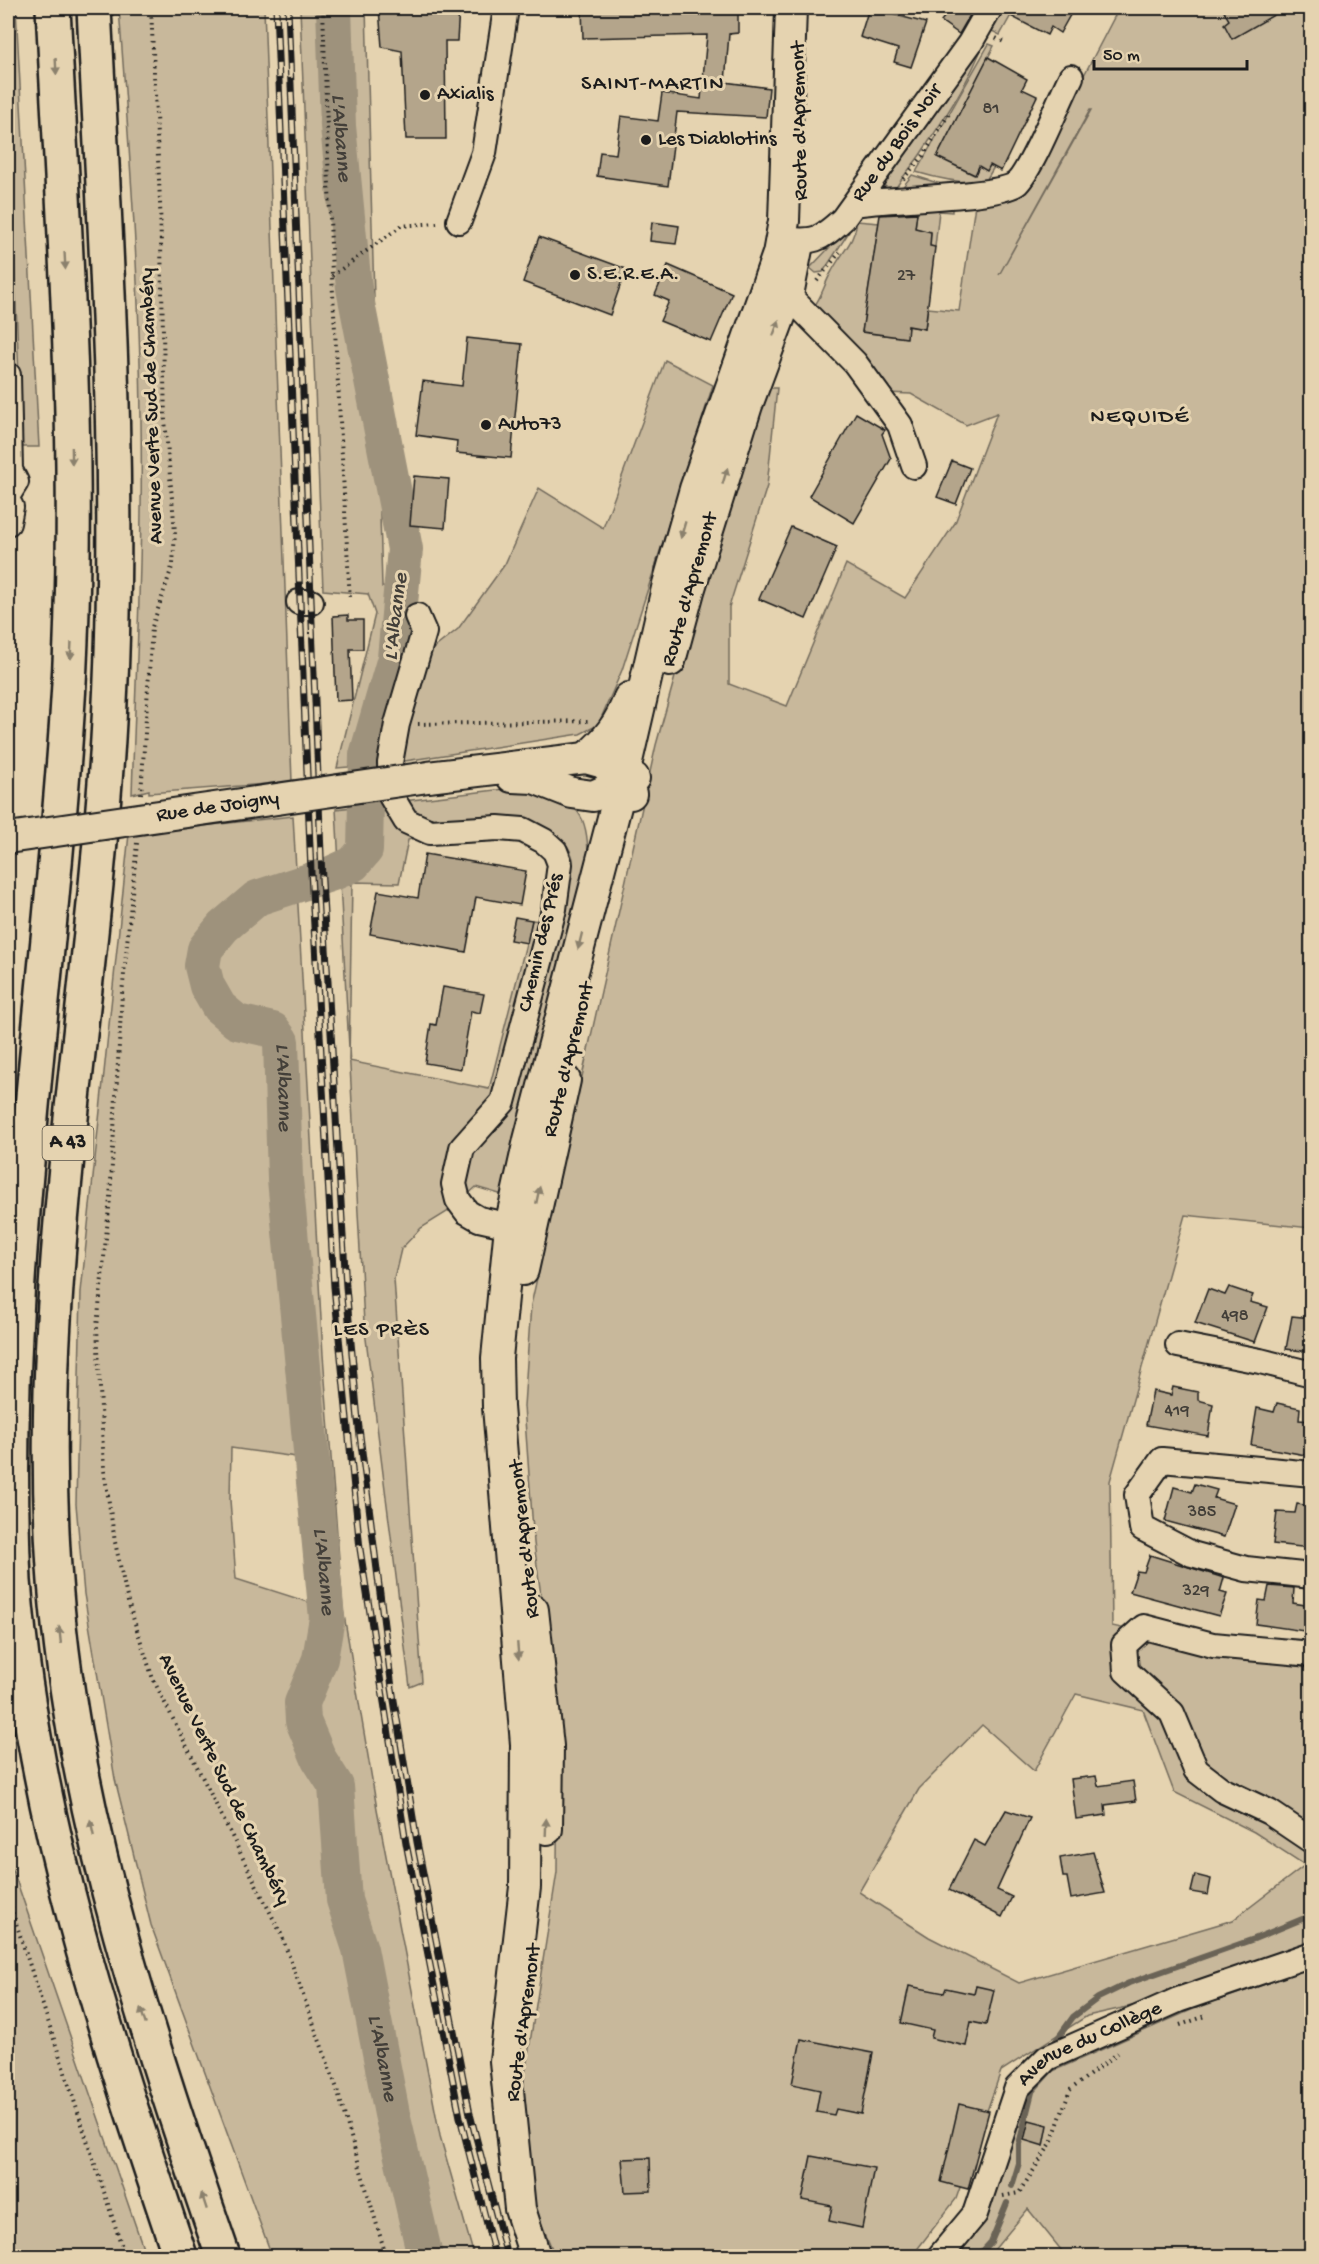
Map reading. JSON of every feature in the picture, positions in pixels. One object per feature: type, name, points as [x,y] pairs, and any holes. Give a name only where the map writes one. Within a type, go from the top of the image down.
[{"type":"highway","name":"A 43","points":[[53,8],[72,446],[72,645],[58,824],[12,1299],[8,1430],[10,1515],[23,1667],[37,1754],[58,1859],[103,2024],[180,2256]]},
{"type":"highway","name":"A 43","points":[[93,8],[110,342],[114,578],[103,806],[62,1199],[52,1324],[48,1443],[51,1523],[65,1678],[94,1836],[139,2004],[223,2256]]},
{"type":"main road","name":"Route d'Apremont","points":[[520,1228],[633,786],[689,591],[747,405],[788,295],[790,240],[784,221],[791,8]]},
{"type":"main road","name":"Route d'Apremont","points":[[535,2256],[520,2209],[511,2135],[518,2061],[544,1892],[548,1746],[534,1714],[513,1410],[520,1228],[528,1140],[594,884],[633,786],[668,584],[695,489],[760,310],[790,240],[803,184],[802,49],[799,8]]},
{"type":"main road","points":[[586,758],[606,741],[621,720],[668,584]]},
{"type":"main road","points":[[586,758],[604,763],[633,786]]},
{"type":"main road","name":"Rue de Joigny","points":[[8,838],[428,777],[586,758]]},
{"type":"main road","name":"Rue de Joigny","points":[[428,777],[534,778],[572,793],[593,796],[633,786]]},
{"type":"main road","name":"Rue de Joigny","points":[[572,793],[589,812],[598,837],[594,884]]},
{"type":"street","points":[[459,221],[484,153],[506,8]]},
{"type":"street","name":"Rue du Bois Noir","points":[[790,240],[822,238],[855,204],[970,43],[990,8]]},
{"type":"street","points":[[855,204],[880,199],[1007,190],[1024,174],[1071,77]]},
{"type":"street","points":[[788,295],[855,363],[900,426],[914,466]]},
{"type":"street","points":[[8,375],[10,470],[16,482],[8,495]]},
{"type":"street","points":[[8,502],[10,507],[8,523]]},
{"type":"street","name":"Chemin des Prés","points":[[417,616],[424,632],[397,724],[390,763],[391,796],[406,821],[430,832],[498,828],[523,830],[544,841],[555,851],[560,864],[554,909],[503,1102],[462,1148],[454,1185],[458,1200],[467,1212],[479,1219],[520,1228]]},
{"type":"street","points":[[1178,1345],[1260,1361],[1311,1374]]},
{"type":"street","points":[[1311,1474],[1162,1460],[1137,1495],[1142,1528],[1192,1554],[1246,1569],[1311,1576]]},
{"type":"street","points":[[1311,1654],[1213,1645],[1144,1627],[1124,1645],[1126,1671],[1172,1713],[1196,1770],[1222,1790],[1269,1812],[1311,1841]]},
{"type":"street","name":"Avenue du Collège","points":[[940,2256],[975,2214],[1017,2088],[1047,2058],[1178,2000],[1311,1954]]},
{"type":"path","name":"Avenue Verte Sud de Chambéry","points":[[141,799],[152,627],[173,564],[175,532],[165,420],[160,201],[151,8]]},
{"type":"path","points":[[322,8],[332,276],[350,601]]},
{"type":"path","points":[[332,276],[401,226],[459,221]]},
{"type":"path","points":[[397,724],[621,720]]},
{"type":"path","name":"Avenue Verte Sud de Chambéry","points":[[138,837],[122,994],[110,1198],[97,1327],[104,1470],[116,1542],[128,1602],[153,1679],[281,1934],[336,2086],[386,2256]]},
{"type":"path","points":[[8,1883],[13,1914],[125,2256]]},
{"type":"path","points":[[1170,2029],[1213,2014]]},
{"type":"path","points":[[997,2200],[1005,2195],[1019,2193],[1040,2164],[1051,2143],[1070,2090],[1119,2052]]},
{"type":"shaded area","points":[[8,8],[16,8],[39,447],[22,447],[8,117]]},
{"type":"shaded area","points":[[119,8],[264,8],[292,782],[149,793],[149,790],[132,794],[141,514],[140,369],[133,214]]},
{"type":"shaded area","points":[[300,8],[366,8],[382,587],[418,588],[413,655],[385,764],[337,768],[375,614],[368,594],[323,590]]},
{"type":"shaded area","points":[[998,8],[1015,8],[1000,35],[986,28]]},
{"type":"shaded area","points":[[1119,8],[1311,8],[1311,1228],[1185,1215],[1110,1481],[1112,1626],[1311,1669],[1311,1966],[1087,2016],[1001,2071],[956,2199],[912,2256],[555,2256],[535,2208],[522,2093],[557,1872],[558,1723],[534,1543],[524,1406],[531,1305],[656,745],[709,555],[764,388],[777,388],[767,486],[729,607],[729,684],[787,706],[846,564],[905,598],[955,523],[997,413],[966,425],[911,394],[887,393],[813,308],[829,276],[851,241],[857,221],[879,223],[862,332],[906,338],[908,326],[925,329],[928,308],[959,311],[975,205],[1033,173]],"holes":[[[1090,110],[1091,110],[999,275]],[[1076,1694],[1143,1710],[1174,1792],[1254,1832],[1305,1865],[1233,1920],[1019,1983],[929,1937],[859,1892],[919,1789],[982,1725],[1034,1771]]]},
{"type":"shaded area","points":[[984,42],[964,86],[920,155],[896,188],[886,190],[884,183]]},
{"type":"shaded area","points":[[989,44],[994,46],[937,157],[974,175],[979,166],[987,170],[990,165],[994,167],[985,182],[950,180],[916,172]]},
{"type":"shaded area","points":[[912,175],[944,185],[901,189]]},
{"type":"shaded area","points":[[952,206],[952,212],[939,211],[935,247],[930,246],[931,232],[915,228],[917,213],[882,207]]},
{"type":"shaded area","points":[[847,229],[849,232],[823,272],[816,273],[810,268]]},
{"type":"shaded area","points":[[665,360],[713,385],[622,670],[598,725],[580,734],[398,762],[428,653],[458,629],[505,564],[539,488],[603,528]]},
{"type":"shaded area","points":[[530,786],[575,809],[585,826],[587,840],[588,857],[503,1195],[476,1187],[452,1209],[421,1228],[401,1249],[394,1279],[422,1682],[410,1687],[364,1323],[350,1061],[489,1089],[532,920],[540,921],[514,1095],[573,859],[570,850],[559,837],[543,828],[518,819],[460,823],[408,840],[399,883],[352,882],[349,1051],[336,809]]},
{"type":"shaded area","points":[[293,816],[323,1355],[343,1609],[377,1809],[440,2136],[474,2256],[272,2256],[151,1925],[115,1779],[84,1594],[76,1504],[81,1292],[129,834]],"holes":[[[231,1448],[296,1457],[311,1603],[236,1579],[230,1500]]]},
{"type":"shaded area","points":[[8,1856],[146,2256],[8,2256]]},
{"type":"shaded area","points":[[1311,1968],[1311,2256],[1066,2256],[1028,2209],[989,2256],[953,2256],[987,2217],[1028,2099],[1053,2071],[1191,2010]]},
{"type":"building","name":"Axialis","points":[[379,8],[459,8],[457,41],[445,41],[446,139],[406,139],[402,51],[382,47]]},
{"type":"building","points":[[582,8],[738,8],[738,33],[729,34],[725,82],[769,88],[766,117],[677,112],[668,186],[597,176],[600,152],[616,154],[621,116],[658,121],[662,93],[701,99],[707,35],[583,38]]},
{"type":"building","points":[[869,8],[926,23],[911,67],[894,62],[898,49],[860,37]]},
{"type":"building","points":[[951,8],[974,8],[959,34],[941,21]]},
{"type":"building","points":[[1004,8],[1074,8],[1060,33],[1051,27],[1047,35],[1003,12]]},
{"type":"building","points":[[1222,8],[1286,8],[1232,39],[1224,24],[1229,20]]},
{"type":"building","points":[[988,57],[1027,79],[1022,89],[1037,96],[1001,171],[990,165],[987,171],[979,166],[975,175],[937,157]]},
{"type":"building","points":[[917,213],[915,228],[931,232],[930,246],[935,247],[925,329],[908,326],[907,338],[862,332],[880,215]]},
{"type":"building","points":[[652,222],[679,226],[676,244],[650,241]]},
{"type":"building","name":"S.E.R.E.A.","points":[[539,237],[626,269],[610,315],[523,282]]},
{"type":"building","points":[[668,265],[732,293],[711,342],[660,321],[669,301],[655,295]]},
{"type":"building","name":"Auto73","points":[[467,338],[522,344],[511,458],[456,453],[457,441],[416,435],[423,381],[462,386]]},
{"type":"building","points":[[856,413],[885,430],[882,434],[891,459],[854,523],[809,496]]},
{"type":"building","points":[[952,461],[970,468],[956,504],[937,497]]},
{"type":"building","points":[[414,476],[449,479],[445,528],[410,525]]},
{"type":"building","points":[[791,527],[837,547],[806,619],[759,599]]},
{"type":"building","points":[[348,615],[348,620],[363,620],[363,649],[350,649],[352,700],[336,701],[333,616]]},
{"type":"building","points":[[425,854],[526,871],[520,905],[476,897],[466,952],[370,934],[378,891],[418,898]]},
{"type":"building","points":[[515,917],[532,920],[527,943],[510,940]]},
{"type":"building","points":[[443,987],[484,994],[480,1013],[471,1011],[461,1069],[425,1063],[431,1024],[436,1025]]},
{"type":"building","points":[[1229,1287],[1253,1295],[1250,1302],[1268,1307],[1255,1342],[1195,1323],[1208,1289],[1225,1295]]},
{"type":"building","points":[[1292,1316],[1311,1318],[1311,1352],[1286,1349]]},
{"type":"building","points":[[1173,1387],[1198,1392],[1198,1400],[1213,1404],[1208,1436],[1146,1425],[1153,1391],[1171,1395]]},
{"type":"building","points":[[1277,1403],[1300,1408],[1299,1420],[1311,1421],[1311,1456],[1251,1445],[1257,1408],[1274,1412]]},
{"type":"building","points":[[1195,1484],[1217,1490],[1214,1498],[1235,1504],[1224,1537],[1165,1521],[1174,1487],[1192,1492]]},
{"type":"building","points":[[1297,1504],[1311,1506],[1311,1548],[1273,1544],[1277,1512],[1295,1513]]},
{"type":"building","points":[[1150,1555],[1224,1578],[1220,1592],[1227,1594],[1219,1616],[1130,1592],[1137,1571],[1144,1572]]},
{"type":"building","points":[[1269,1586],[1294,1588],[1293,1603],[1311,1606],[1311,1632],[1256,1624],[1259,1600],[1266,1601]]},
{"type":"building","points":[[1096,1776],[1098,1786],[1133,1781],[1136,1801],[1105,1805],[1106,1815],[1076,1819],[1071,1779]]},
{"type":"building","points":[[1006,1810],[1030,1818],[997,1890],[1012,1897],[1002,1917],[949,1890],[974,1840],[985,1846]]},
{"type":"building","points":[[1093,1852],[1105,1893],[1071,1899],[1067,1877],[1063,1877],[1060,1858]]},
{"type":"building","points":[[1195,1875],[1211,1879],[1208,1895],[1191,1892]]},
{"type":"building","points":[[909,1986],[944,1993],[946,1988],[974,1994],[976,1986],[994,1990],[986,2025],[971,2022],[966,2046],[931,2038],[933,2030],[901,2023]]},
{"type":"building","points":[[801,2039],[873,2053],[861,2114],[836,2109],[834,2115],[816,2112],[820,2090],[792,2084]]},
{"type":"building","points":[[959,2104],[989,2111],[968,2189],[941,2182]]},
{"type":"building","points":[[1029,2120],[1048,2125],[1044,2146],[1024,2140]]},
{"type":"building","points":[[811,2156],[874,2168],[862,2228],[829,2221],[832,2206],[802,2200]]},
{"type":"building","points":[[650,2158],[651,2191],[625,2192],[622,2159]]},
{"type":"waterway","name":"L'Albanne","points":[[334,8],[338,126],[354,288],[405,549],[395,658],[367,755],[365,850],[353,864],[333,873],[257,898],[223,927],[205,949],[202,966],[207,986],[219,1007],[237,1022],[273,1030],[281,1041],[285,1179],[327,1618],[320,1659],[302,1703],[303,1721],[319,1759],[336,1786],[344,1900],[360,1949],[392,2114],[425,2256]]},
{"type":"waterway","points":[[1055,2042],[1073,2017],[1098,1998],[1129,1983],[1254,1939],[1312,1915]]},
{"type":"waterway","points":[[1012,2186],[1019,2163],[1019,2144],[1034,2084]]},
{"type":"waterway","points":[[978,2256],[991,2242],[1007,2203]]},
{"type":"railway","points":[[276,8],[311,872],[334,1287],[360,1549],[406,1843],[460,2117],[495,2256]]},
{"type":"railway","points":[[288,8],[322,880],[346,1287],[358,1420],[392,1688],[417,1842],[470,2114],[507,2256]]},
{"type":"place","name":"Axialis","points":[[425,95]]},
{"type":"place","name":"Les Diablotins","points":[[646,140]]},
{"type":"place","name":"S.E.R.E.A.","points":[[575,275]]},
{"type":"place","name":"Auto73","points":[[486,425]]},
{"type":"district","name":"SAINT-MARTIN","points":[[653,85]]},
{"type":"district","name":"NEQUIDÉ","points":[[1140,418]]},
{"type":"district","name":"LES PRÈS","points":[[382,1331]]}]
